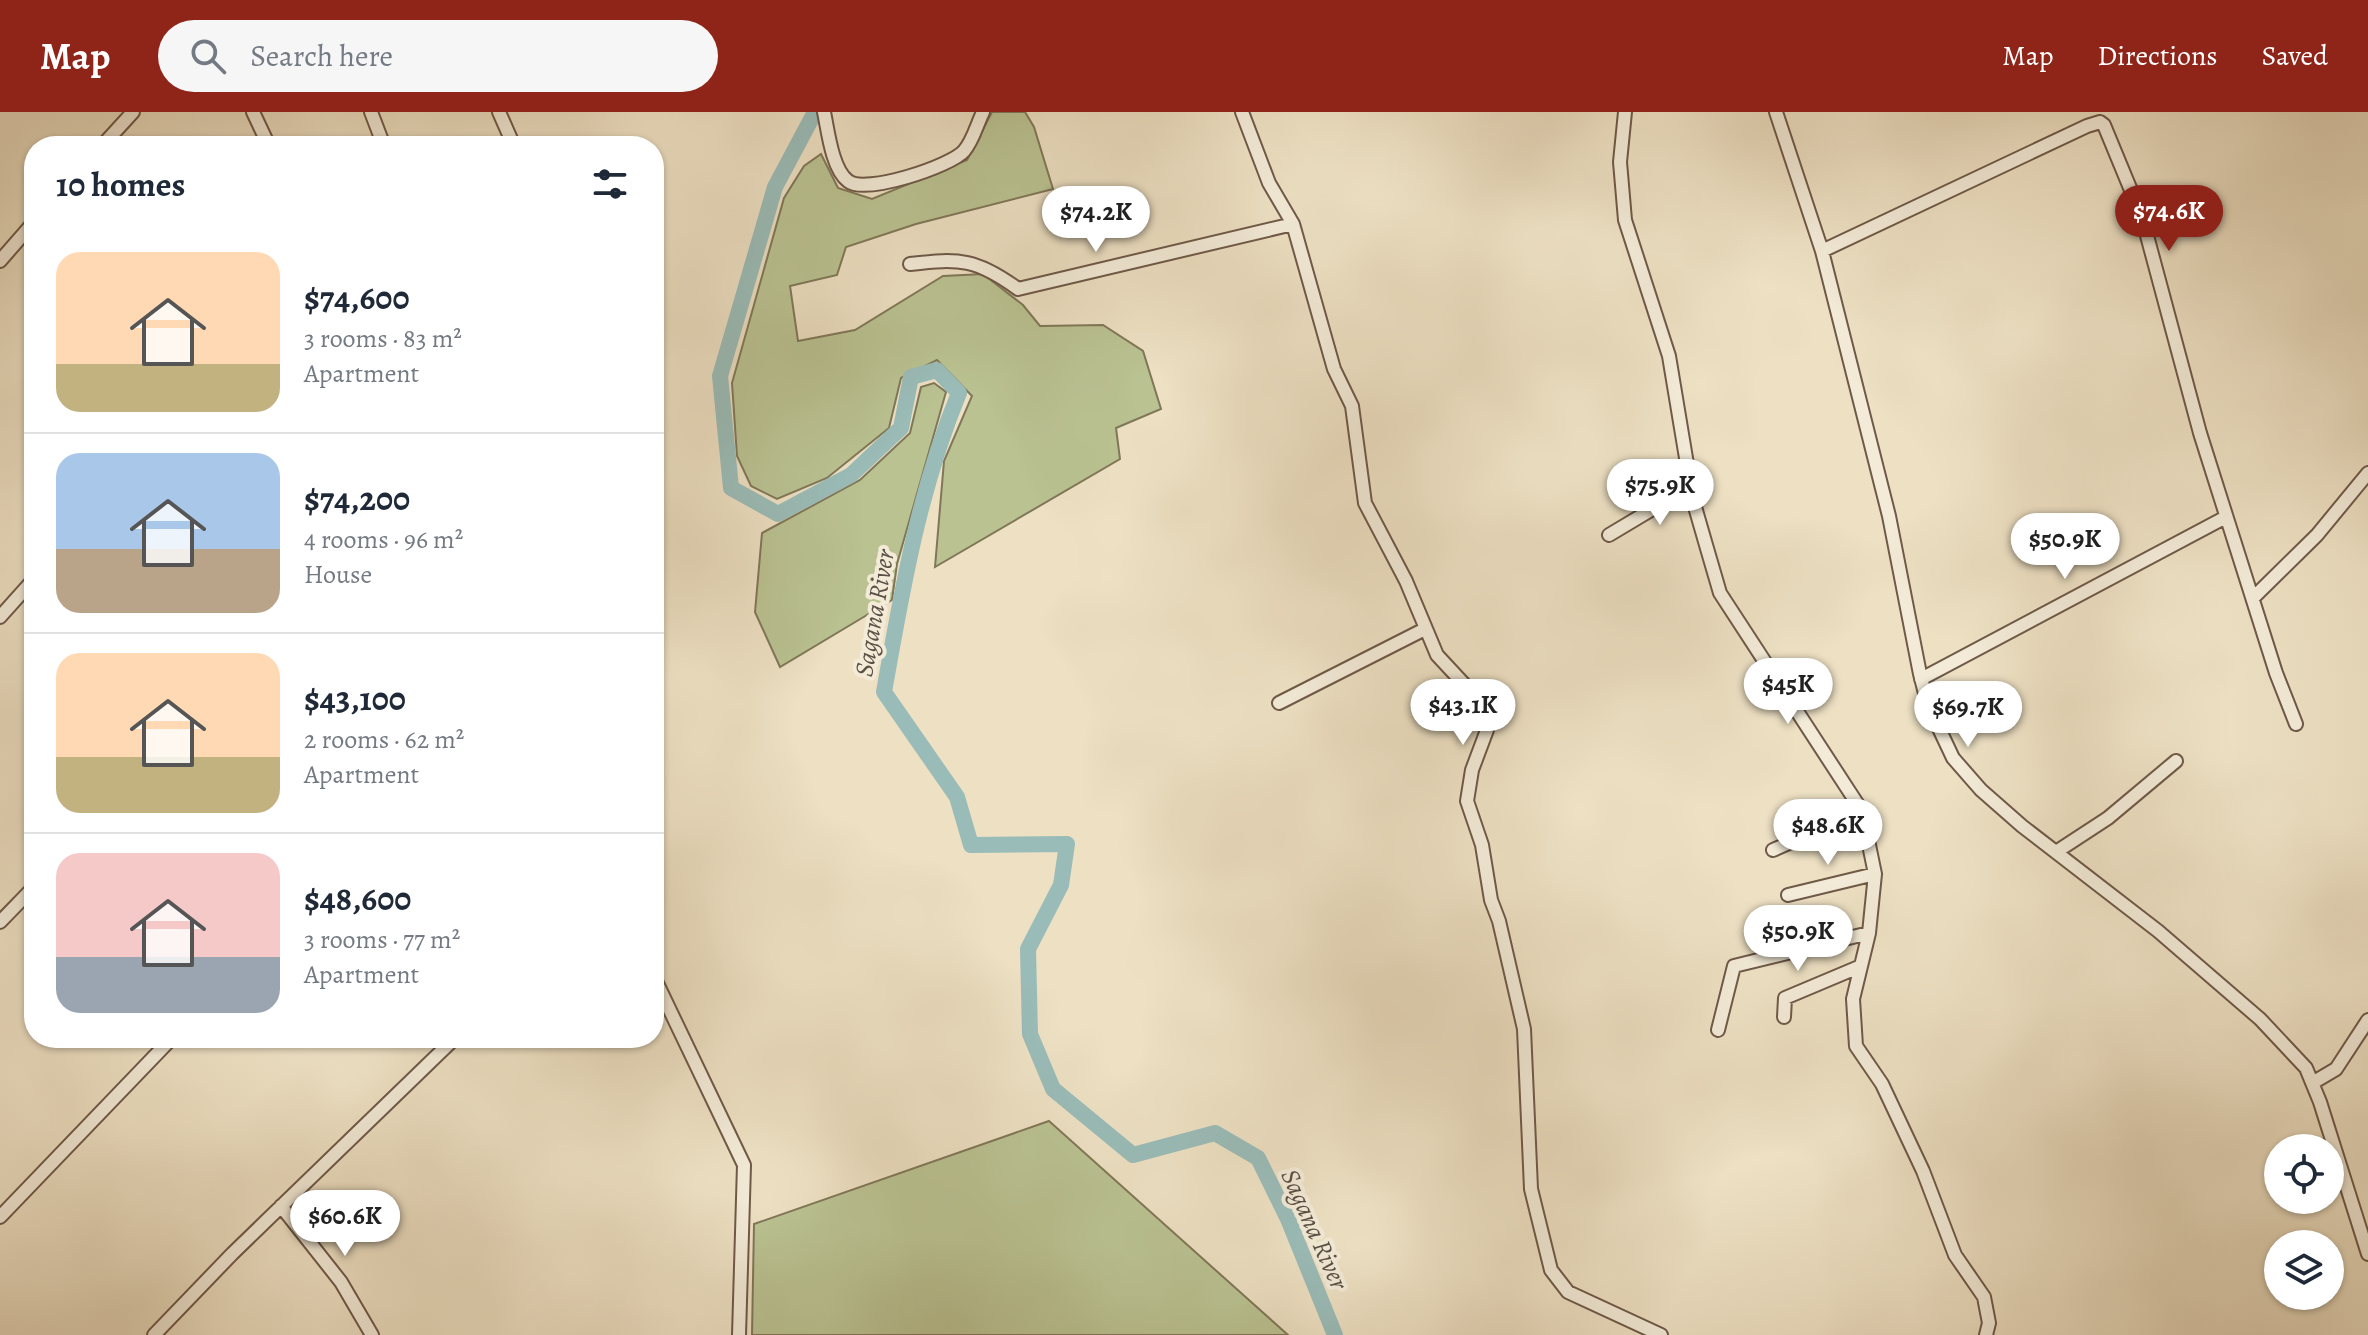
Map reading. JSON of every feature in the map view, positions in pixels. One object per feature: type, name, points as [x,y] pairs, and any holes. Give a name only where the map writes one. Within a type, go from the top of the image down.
[{"type":"street","points":[[111,136],[133,112]]},
{"type":"street","points":[[253,112],[264,136]]},
{"type":"street","points":[[371,112],[380,136]]},
{"type":"street","points":[[499,112],[510,136]]},
{"type":"street","points":[[824,113],[837,163],[848,182],[856,185],[890,182],[954,158],[964,151],[983,112]]},
{"type":"street","points":[[1242,112],[1269,183],[1293,224],[1334,369],[1352,406],[1365,503],[1406,581],[1423,630],[1437,655],[1476,697],[1485,715],[1487,730],[1472,770],[1467,801],[1482,845],[1491,900],[1499,921],[1524,1029],[1531,1189],[1551,1270],[1568,1292],[1661,1335]]},
{"type":"street","points":[[1625,112],[1620,162],[1625,220],[1669,356],[1691,486],[1720,593],[1862,811],[1875,874],[1869,933],[1853,999],[1856,1046],[1882,1084],[1923,1171],[1955,1255],[1984,1297],[1989,1323],[1986,1335]]},
{"type":"street","points":[[1776,112],[1822,251],[1889,516],[1928,705],[1953,758],[1981,790],[2158,931],[2260,1019],[2306,1068],[2314,1082],[2368,1254]]},
{"type":"street","points":[[1822,251],[2100,122],[2104,125],[2142,217],[2167,320],[2226,517],[2276,673],[2296,724]]},
{"type":"street","points":[[910,264],[953,259],[977,263],[1018,289],[1293,224]]},
{"type":"street","points":[[0,261],[24,233]]},
{"type":"street","points":[[2254,597],[2317,535],[2368,473]]},
{"type":"street","points":[[1609,535],[1691,486]]},
{"type":"street","points":[[1921,679],[2226,517]]},
{"type":"street","points":[[0,617],[24,590]]},
{"type":"street","points":[[1279,703],[1423,630]]},
{"type":"street","points":[[2056,852],[2108,818],[2176,761]]},
{"type":"street","points":[[1773,850],[1862,811]]},
{"type":"street","points":[[1788,895],[1875,874]]},
{"type":"street","points":[[0,922],[24,897]]},
{"type":"street","points":[[1718,1030],[1734,966],[1869,933]]},
{"type":"street","points":[[1784,1017],[1785,998],[1861,966]]},
{"type":"street","points":[[664,998],[744,1165],[739,1335]]},
{"type":"street","points":[[2314,1082],[2336,1069],[2368,1020]]},
{"type":"street","points":[[0,1217],[162,1048]]},
{"type":"street","points":[[154,1335],[281,1206],[445,1048]]},
{"type":"street","points":[[281,1206],[341,1282],[372,1335]]},
{"type":"green space","points":[[992,112],[1025,112],[1034,127],[1053,189],[916,224],[846,247],[837,275],[790,286],[798,341],[855,330],[943,276],[983,274],[1023,305],[1040,326],[1103,325],[1143,351],[1161,409],[1116,428],[1120,459],[935,567],[944,461],[972,396],[937,360],[901,378],[889,428],[827,478],[777,499],[751,486],[737,456],[732,383],[784,198],[804,166],[821,154],[838,188],[872,199],[967,160]]},
{"type":"green space","points":[[934,383],[946,392],[897,564],[892,600],[780,667],[755,612],[762,533],[860,480],[910,433],[921,387]]},
{"type":"green space","points":[[1049,1121],[1288,1335],[752,1335],[754,1224]]},
{"type":"waterway","name":"Sagana River","points":[[815,112],[775,187],[720,376],[731,488],[778,514],[851,475],[901,428],[911,377],[937,370],[959,393],[922,503],[884,692],[957,797],[971,845],[1067,844],[1061,885],[1028,949],[1030,1034],[1053,1089],[1133,1155],[1215,1133],[1258,1158],[1288,1219],[1335,1335]]}]
